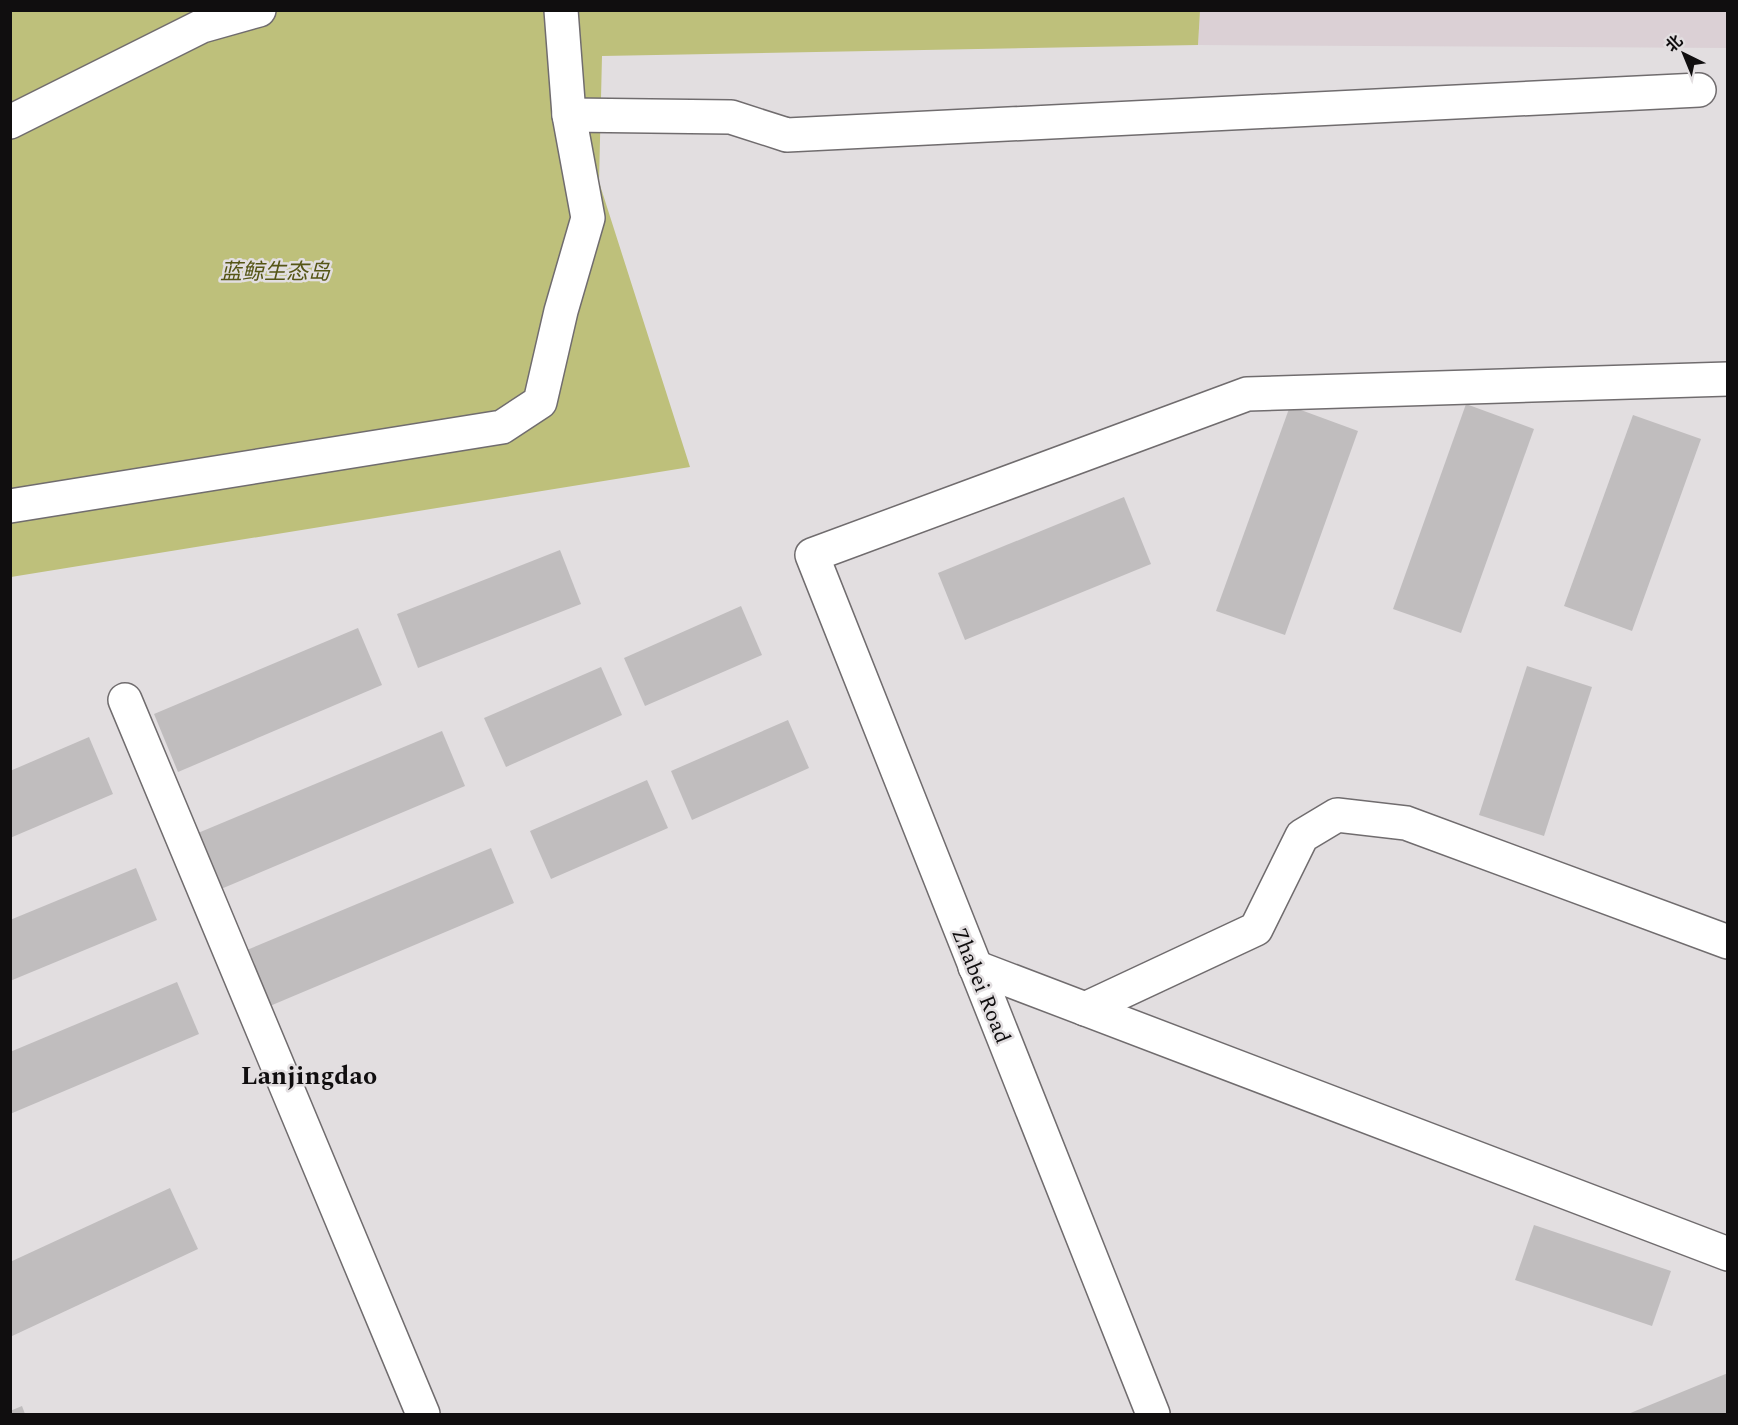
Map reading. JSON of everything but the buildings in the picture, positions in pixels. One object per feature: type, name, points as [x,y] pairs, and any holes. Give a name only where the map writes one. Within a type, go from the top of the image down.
[{"type":"street","points":[[10,122],[202,26],[259,10]]},
{"type":"street","points":[[10,506],[502,427],[540,402],[561,311],[588,218],[569,115],[561,10]]},
{"type":"street","points":[[569,115],[731,117],[787,135],[1699,90]]},
{"type":"street","name":"Zhabei Road","points":[[1153,1414],[812,555],[1247,394],[1728,379]]},
{"type":"street","points":[[125,700],[423,1414]]},
{"type":"street","points":[[1084,1009],[1256,929],[1302,836],[1337,815],[1406,823],[1728,942]]},
{"type":"street","points":[[975,967],[1728,1254]]},
{"type":"shaded area","points":[[1200,11],[1727,11],[1727,48],[1198,45]]},
{"type":"green space","name":"蓝鲸生态岛","points":[[11,11],[1200,11],[1198,45],[602,56],[599,182],[690,467],[11,577]]},
{"type":"district","name":"Lanjingdao","points":[[309,1075]]}]
